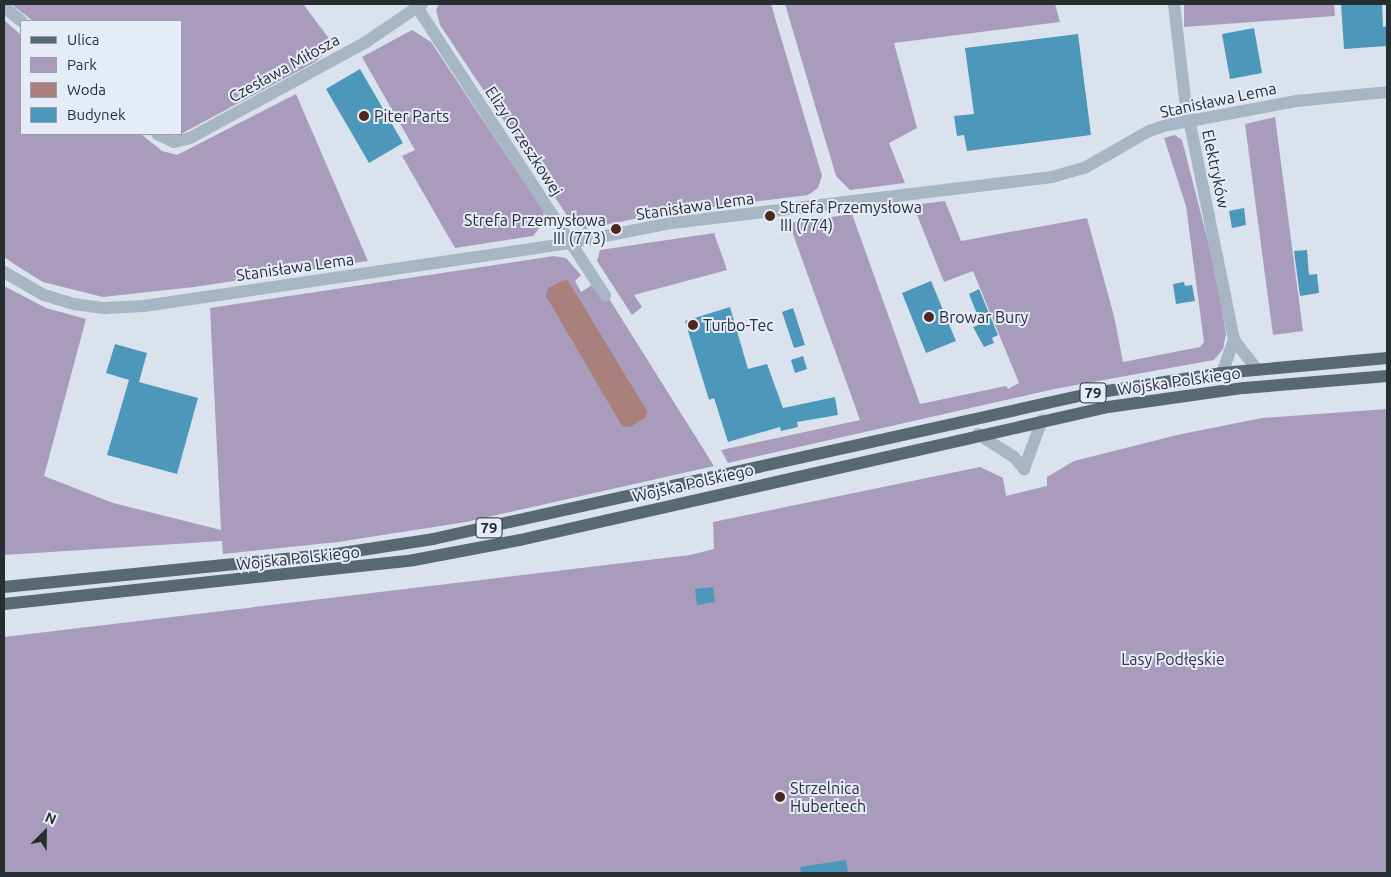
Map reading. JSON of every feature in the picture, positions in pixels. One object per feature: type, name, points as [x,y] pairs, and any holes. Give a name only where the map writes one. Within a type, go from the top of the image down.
[{"type":"main road","name":"Wojska Polskiego","points":[[4,587],[342,553],[433,539],[1052,401],[1222,373],[1387,358]]},
{"type":"main road","name":"Wojska Polskiego","points":[[4,604],[414,560],[520,540],[1042,420],[1211,392],[1387,376]]},
{"type":"street","name":"Elektryków","points":[[1174,4],[1189,120],[1234,340],[1257,369]]},
{"type":"street","name":"Czesława Miłosza","points":[[159,135],[170,142],[183,142],[393,25],[418,5]]},
{"type":"street","name":"Elizy Orzeszkowej","points":[[418,5],[538,188],[570,243],[605,296]]},
{"type":"street","points":[[4,7],[21,20]]},
{"type":"street","name":"Stanisława Lema","points":[[4,272],[30,288],[60,300],[91,307],[127,308],[570,243],[672,223],[1052,178],[1086,167],[1149,131],[1189,120],[1323,97],[1387,92]]},
{"type":"street","points":[[1222,373],[1234,340]]},
{"type":"street","points":[[978,434],[1014,457],[1024,469],[1042,420]]},
{"type":"green space","points":[[11,4],[303,4],[334,45],[315,62],[182,133],[182,20],[32,20]]},
{"type":"green space","points":[[439,4],[771,4],[822,176],[818,188],[808,195],[669,212],[585,229],[574,226],[440,25],[436,10]]},
{"type":"green space","points":[[785,4],[1055,4],[1060,22],[894,43],[917,128],[889,143],[905,183],[850,190],[836,176]]},
{"type":"green space","points":[[1184,4],[1334,4],[1335,16],[1184,27]]},
{"type":"green space","points":[[4,20],[20,34],[20,135],[142,135],[162,151],[177,155],[296,94],[368,261],[194,287],[103,297],[43,282],[4,257]]},
{"type":"green space","points":[[412,30],[431,42],[544,212],[541,226],[533,236],[455,248],[402,156],[415,150],[362,57]]},
{"type":"green space","points":[[1275,117],[1303,331],[1273,335],[1245,124]]},
{"type":"green space","points":[[1175,135],[1182,140],[1215,269],[1226,334],[1223,349],[1214,360],[1054,389],[728,463],[721,450],[860,420],[789,223],[852,214],[920,404],[1006,386],[1008,389],[1019,383],[973,271],[944,282],[913,205],[945,201],[961,241],[1087,218],[1114,316],[1123,362],[1200,347],[1204,342],[1186,206],[1164,138]]},
{"type":"green space","points":[[714,233],[727,270],[634,295],[642,307],[632,315],[597,261],[600,250]]},
{"type":"green space","points":[[554,256],[566,258],[581,275],[575,281],[581,292],[595,283],[603,289],[714,466],[466,522],[338,542],[223,554],[222,541],[4,555],[4,286],[46,308],[86,319],[44,476],[113,503],[221,530],[210,308]]},
{"type":"green space","name":"Lasy Podłęskie","points":[[1387,409],[1387,873],[4,873],[4,637],[690,555],[714,549],[713,522],[980,467],[1003,478],[1006,496],[1047,486],[1047,477],[1074,461],[1177,435],[1262,418]]},
{"type":"water","points":[[567,279],[647,411],[646,417],[630,427],[622,426],[546,296],[548,288]]},
{"type":"building","points":[[1341,4],[1382,4],[1383,27],[1387,26],[1387,46],[1344,49]]},
{"type":"building","points":[[1254,28],[1262,73],[1230,79],[1222,34]]},
{"type":"building","points":[[1078,34],[1091,135],[967,151],[964,135],[957,136],[954,116],[974,114],[965,48]]},
{"type":"building","name":"Piter Parts","points":[[360,69],[403,143],[369,163],[326,89]]},
{"type":"building","points":[[1244,208],[1246,225],[1232,228],[1229,211]]},
{"type":"building","points":[[1307,250],[1309,275],[1317,274],[1319,293],[1300,296],[1294,251]]},
{"type":"building","name":"Browar Bury","points":[[931,281],[956,341],[926,353],[902,293]]},
{"type":"building","points":[[1184,282],[1185,286],[1192,285],[1195,301],[1176,304],[1173,284]]},
{"type":"building","points":[[979,289],[998,335],[992,338],[994,343],[984,347],[973,327],[981,324],[969,294]]},
{"type":"building","points":[[730,307],[748,369],[767,364],[783,408],[835,397],[838,415],[797,422],[798,427],[781,431],[780,427],[728,442],[714,398],[709,400],[685,321]]},
{"type":"building","points":[[793,308],[805,345],[794,348],[782,312]]},
{"type":"building","points":[[115,344],[147,353],[139,382],[198,398],[177,474],[107,455],[129,380],[106,373]]},
{"type":"building","points":[[803,356],[807,369],[795,373],[791,360]]},
{"type":"building","points":[[713,587],[715,602],[697,605],[695,589]]},
{"type":"building","points":[[846,860],[848,873],[801,873],[800,867]]},
{"type":"place","name":"Piter Parts","points":[[364,116]]},
{"type":"place","name":"Strefa Przemysłowa III (774)","points":[[770,216]]},
{"type":"place","name":"Strefa Przemysłowa III (773)","points":[[616,229]]},
{"type":"place","name":"Browar Bury","points":[[929,317]]},
{"type":"place","name":"Turbo-Tec","points":[[693,325]]},
{"type":"place","name":"Strzelnica Hubertech","points":[[780,797]]}]
